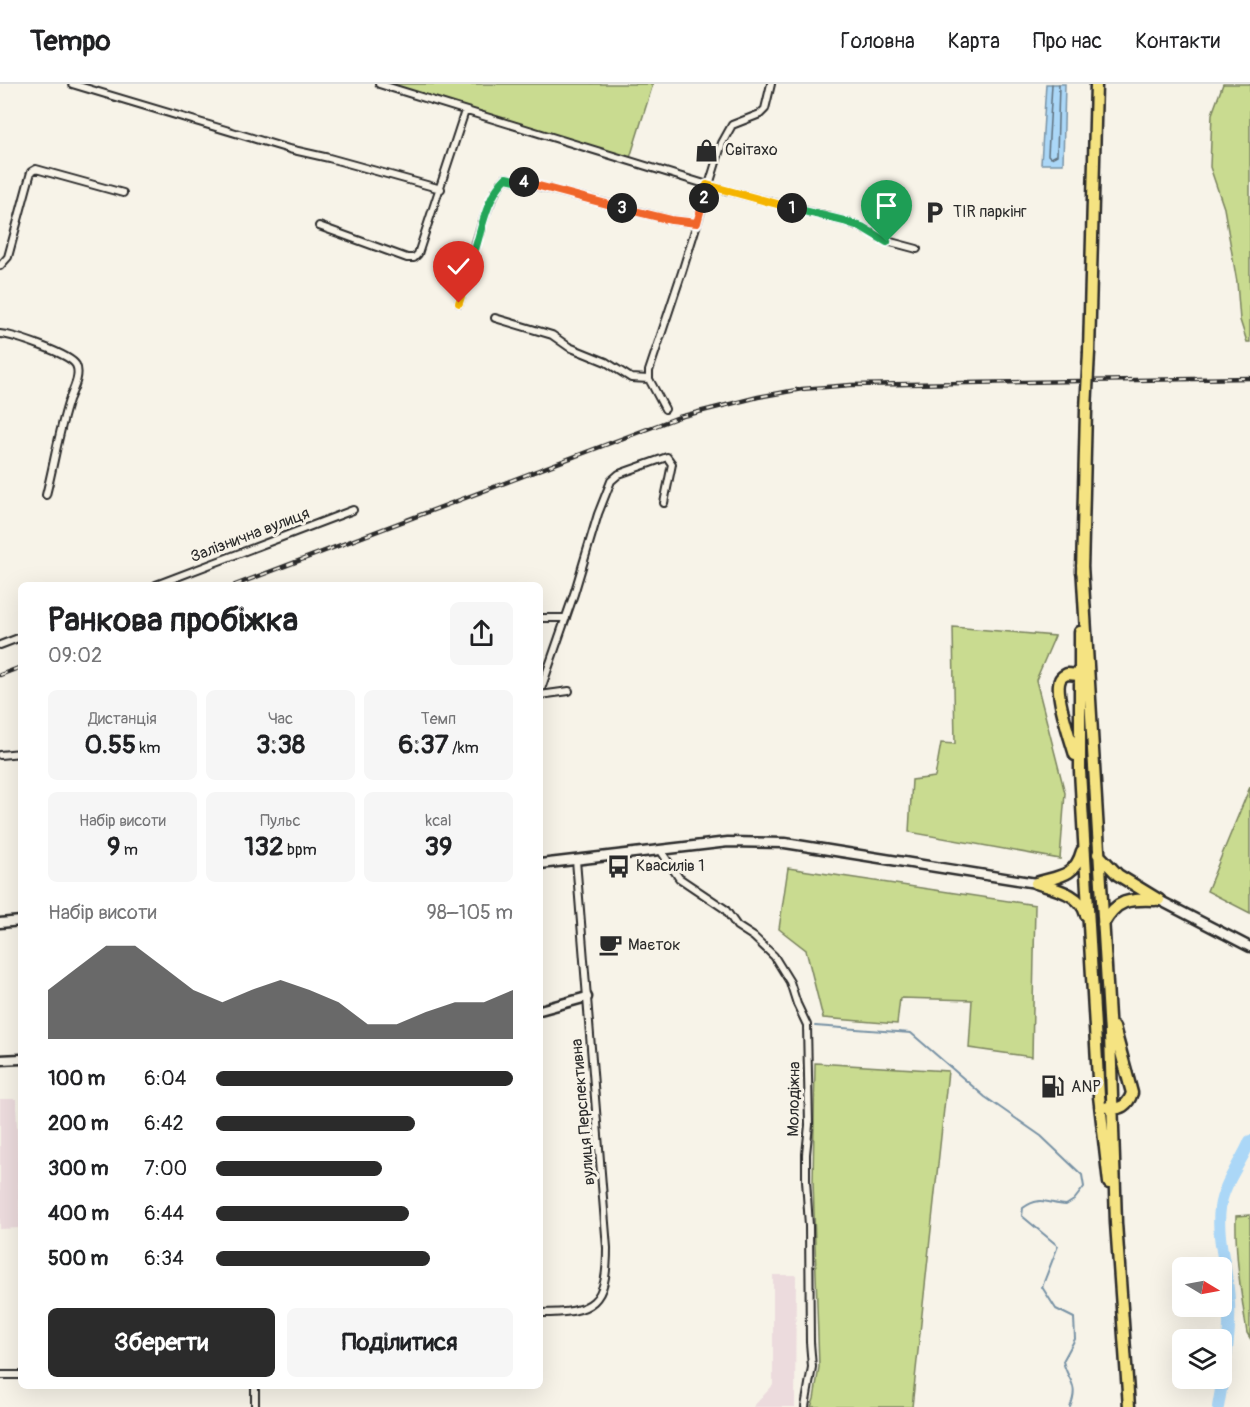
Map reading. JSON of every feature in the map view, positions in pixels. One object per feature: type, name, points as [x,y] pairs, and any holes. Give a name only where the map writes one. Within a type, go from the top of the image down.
[{"type":"highway","points":[[1096,84],[1078,675],[1080,771],[1100,1103],[1106,1168],[1116,1223]]},
{"type":"highway","points":[[1082,565],[1108,1008],[1116,1223],[1129,1407]]},
{"type":"highway","points":[[1078,675],[1067,674],[1060,680],[1059,697],[1080,771]]},
{"type":"highway","points":[[1078,675],[1089,693]]},
{"type":"highway","points":[[1036,883],[1064,875],[1074,869],[1079,861],[1084,842]]},
{"type":"highway","points":[[1098,854],[1118,875],[1159,900]]},
{"type":"highway","points":[[1036,883],[1059,890],[1080,902],[1085,909],[1090,936]]},
{"type":"highway","points":[[1103,924],[1112,910],[1123,901],[1159,900]]},
{"type":"highway","points":[[1100,1103],[1112,1108],[1122,1107],[1130,1100],[1132,1090],[1108,1008]]},
{"type":"main road","points":[[543,864],[728,842],[785,843],[1036,883]]},
{"type":"main road","points":[[1159,900],[1250,947]]},
{"type":"main road","points":[[0,923],[18,921]]},
{"type":"main road","points":[[543,1009],[587,997]]},
{"type":"main road","points":[[0,1060],[18,1059]]},
{"type":"street","points":[[72,84],[289,149],[441,189]]},
{"type":"street","points":[[379,84],[707,185],[844,221],[862,227],[887,242],[917,249]]},
{"type":"street","points":[[665,409],[649,379],[649,371],[707,185],[732,125],[760,114],[765,109],[771,84]]},
{"type":"street","points":[[319,226],[407,258],[414,258],[418,254],[441,189],[465,111]]},
{"type":"street","points":[[0,266],[8,257],[31,172],[36,169],[123,193]]},
{"type":"street","points":[[459,303],[488,209],[498,186],[506,178],[671,220],[697,223]]},
{"type":"street","points":[[495,318],[552,335],[569,347],[606,362],[631,378],[649,379]]},
{"type":"street","points":[[0,334],[41,345],[72,360],[78,368],[78,376],[68,405],[46,495]]},
{"type":"street","points":[[543,685],[598,514],[611,481],[619,474],[667,457],[672,464],[664,503]]},
{"type":"street","name":"Залізнична вулиця","points":[[164,582],[353,510]]},
{"type":"street","points":[[543,618],[566,618]]},
{"type":"street","points":[[0,645],[18,638]]},
{"type":"street","points":[[543,694],[569,691]]},
{"type":"street","points":[[0,755],[18,753]]},
{"type":"street","name":"Молодіжна","points":[[661,851],[679,878],[725,909],[737,926],[754,937],[774,956],[790,982],[807,1025],[809,1125],[806,1180],[812,1367],[805,1407]]},
{"type":"street","name":"вулиця Перспективна","points":[[543,1313],[580,1311],[592,1303],[604,1287],[607,1268],[576,860]]},
{"type":"street","points":[[0,1375],[18,1375]]},
{"type":"street","points":[[255,1389],[255,1407]]},
{"type":"shaded area","points":[[0,1099],[16,1099],[18,1228],[0,1229]]},
{"type":"shaded area","points":[[773,1275],[796,1275],[795,1407],[753,1407],[773,1385]]},
{"type":"green space","points":[[379,84],[653,84],[629,161]]},
{"type":"green space","points":[[1223,84],[1250,84],[1250,342],[1247,342],[1240,320],[1237,282],[1224,208],[1210,167],[1212,114]]},
{"type":"green space","points":[[953,627],[1055,636],[1036,680],[1065,793],[1060,859],[909,832],[912,780],[935,777],[941,743],[955,744]]},
{"type":"green space","points":[[1250,787],[1250,913],[1207,891]]},
{"type":"green space","points":[[788,868],[1035,905],[1032,1057],[969,1048],[972,1000],[900,998],[897,1024],[823,1018],[806,950],[779,929]]},
{"type":"green space","points":[[815,1063],[948,1071],[912,1407],[811,1407],[819,1367],[813,1181]]},
{"type":"green space","points":[[1250,1215],[1250,1338],[1247,1333],[1237,1260],[1236,1216]]},
{"type":"water","points":[[1046,84],[1065,84],[1063,164],[1041,164]]},
{"type":"waterway","points":[[815,1026],[911,1033],[985,1097],[1041,1136],[1082,1175],[1084,1187],[1074,1200],[1066,1205],[1044,1201],[1034,1202],[1023,1208],[1022,1216],[1058,1246],[1042,1287],[1056,1309],[1074,1318],[1075,1339],[1063,1361],[1074,1393],[1070,1407]]},
{"type":"waterway","points":[[1218,1407],[1229,1328],[1228,1290],[1219,1220],[1220,1208],[1228,1182],[1250,1141]]},
{"type":"railway","points":[[243,582],[679,417],[758,397],[802,389],[851,385],[1250,378]]},
{"type":"railway","points":[[0,675],[18,668]]},
{"type":"place","name":"Світахо","points":[[707,150]]},
{"type":"place","name":"TIR паркінг","points":[[935,212]]},
{"type":"place","name":"Квасилів 1","points":[[618,866]]},
{"type":"place","name":"Маєток","points":[[610,945]]},
{"type":"place","name":"ANP","points":[[1053,1087]]},
{"type":"route","points":[[459,303],[488,209],[498,186],[506,178],[671,220],[697,223],[707,185],[844,221],[862,227],[887,242]]}]
